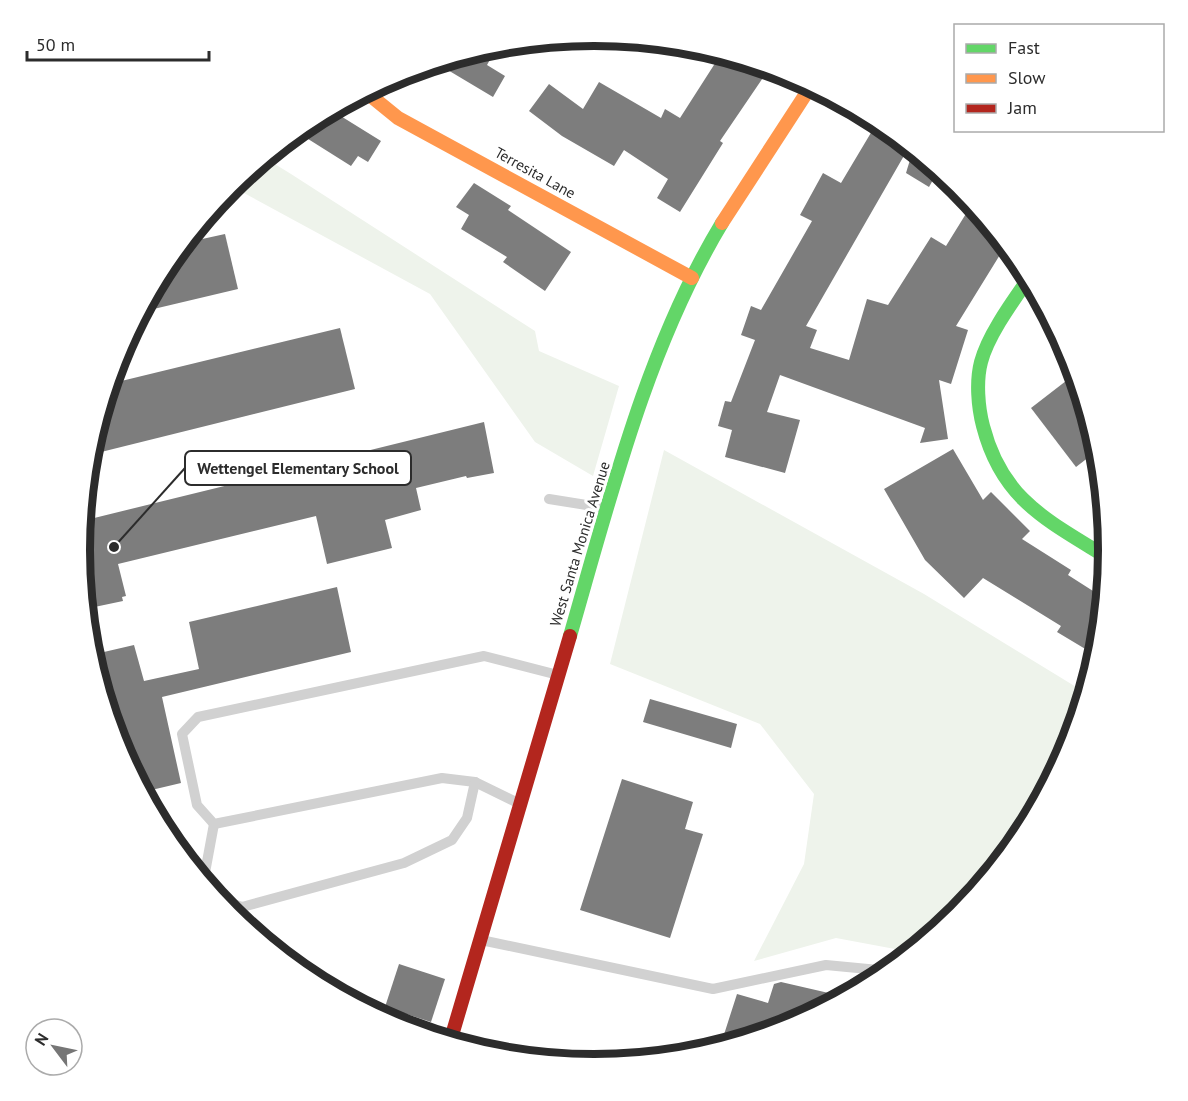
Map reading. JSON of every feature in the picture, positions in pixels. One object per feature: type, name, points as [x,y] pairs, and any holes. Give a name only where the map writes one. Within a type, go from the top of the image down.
[{"type":"main road","name":"West Santa Monica Avenue","points":[[452,1034],[607,508],[669,329],[692,278],[742,191],[806,93]]},
{"type":"main road","name":"Terresita Lane","points":[[373,97],[398,118],[692,278]]},
{"type":"main road","points":[[1023,287],[999,323],[981,362],[978,406],[988,449],[1010,487],[1042,517],[1098,552]]},
{"type":"lane","points":[[549,499],[607,508]]},
{"type":"lane","points":[[214,824],[197,805],[182,734],[198,717],[484,656],[559,676]]},
{"type":"lane","points":[[214,824],[442,778],[475,782],[520,804]]},
{"type":"lane","points":[[236,905],[242,907],[404,863],[452,840],[467,818],[475,782]]},
{"type":"lane","points":[[205,871],[214,824]]},
{"type":"lane","points":[[480,940],[713,989],[826,965],[875,970]]},
{"type":"shaded area","points":[[273,163],[535,331],[539,351],[619,386],[593,476],[535,442],[430,294],[241,191]]},
{"type":"shaded area","points":[[664,450],[924,594],[1079,689],[1060,743],[1030,803],[1013,831],[973,883],[950,907],[901,950],[836,938],[754,961],[804,864],[814,794],[760,724],[610,664]]},
{"type":"building","points":[[491,57],[487,65],[505,76],[493,97],[446,69]]},
{"type":"building","points":[[716,62],[764,76],[720,141],[723,143],[680,212],[657,198],[668,179],[624,150],[614,166],[562,136],[529,111],[549,84],[583,109],[599,82],[661,118],[665,109],[680,118]]},
{"type":"building","points":[[340,115],[381,141],[368,162],[358,156],[351,166],[305,137]]},
{"type":"building","points":[[873,130],[905,154],[806,326],[817,330],[810,348],[849,360],[867,299],[888,305],[931,237],[946,246],[967,212],[1001,253],[956,326],[968,330],[951,384],[939,380],[948,439],[920,443],[925,428],[780,375],[767,412],[800,420],[785,473],[725,457],[732,430],[718,426],[725,401],[731,402],[755,340],[741,335],[751,306],[761,310],[812,221],[800,215],[823,173],[841,183]]},
{"type":"building","points":[[910,159],[934,179],[929,187],[906,173]]},
{"type":"building","points":[[474,183],[511,206],[508,210],[571,252],[545,291],[503,262],[507,257],[461,229],[469,215],[456,207]]},
{"type":"building","points":[[225,234],[238,289],[152,309],[175,270],[197,240]]},
{"type":"building","points":[[340,328],[355,389],[100,452],[119,381]]},
{"type":"building","points":[[1068,379],[1081,420],[1089,457],[1076,467],[1031,408]]},
{"type":"building","points":[[484,422],[494,473],[467,478],[466,476],[416,488],[421,510],[385,520],[392,548],[327,564],[316,516],[118,564],[126,596],[122,597],[123,601],[93,607],[91,519]]},
{"type":"building","points":[[953,449],[983,500],[991,492],[1030,531],[1022,539],[1071,570],[1068,575],[1096,593],[1088,650],[1057,632],[1061,626],[983,578],[964,598],[925,560],[884,489]]},
{"type":"building","points":[[337,587],[351,652],[162,697],[181,783],[151,790],[128,743],[107,681],[101,653],[134,645],[144,681],[199,669],[189,622]]},
{"type":"building","points":[[650,699],[737,724],[731,748],[643,722]]},
{"type":"building","points":[[622,779],[693,802],[685,829],[703,834],[670,938],[580,910]]},
{"type":"building","points":[[399,964],[445,979],[431,1022],[385,1007]]},
{"type":"building","points":[[781,982],[833,994],[787,1016],[723,1037],[737,994],[768,1003],[774,984]]},
{"type":"traffic: fast","points":[[570,636],[616,477],[651,372],[672,320],[722,223]]},
{"type":"traffic: fast","points":[[1023,287],[995,330],[981,362],[978,394],[983,426],[991,451],[1015,490],[1047,519],[1098,552]]},
{"type":"traffic: slow","points":[[722,223],[806,93]]},
{"type":"traffic: slow","points":[[373,97],[398,118],[692,278]]},
{"type":"traffic: jam","points":[[452,1034],[570,636]]},
{"type":"place","name":"Wettengel Elementary School","points":[[114,547]]}]
